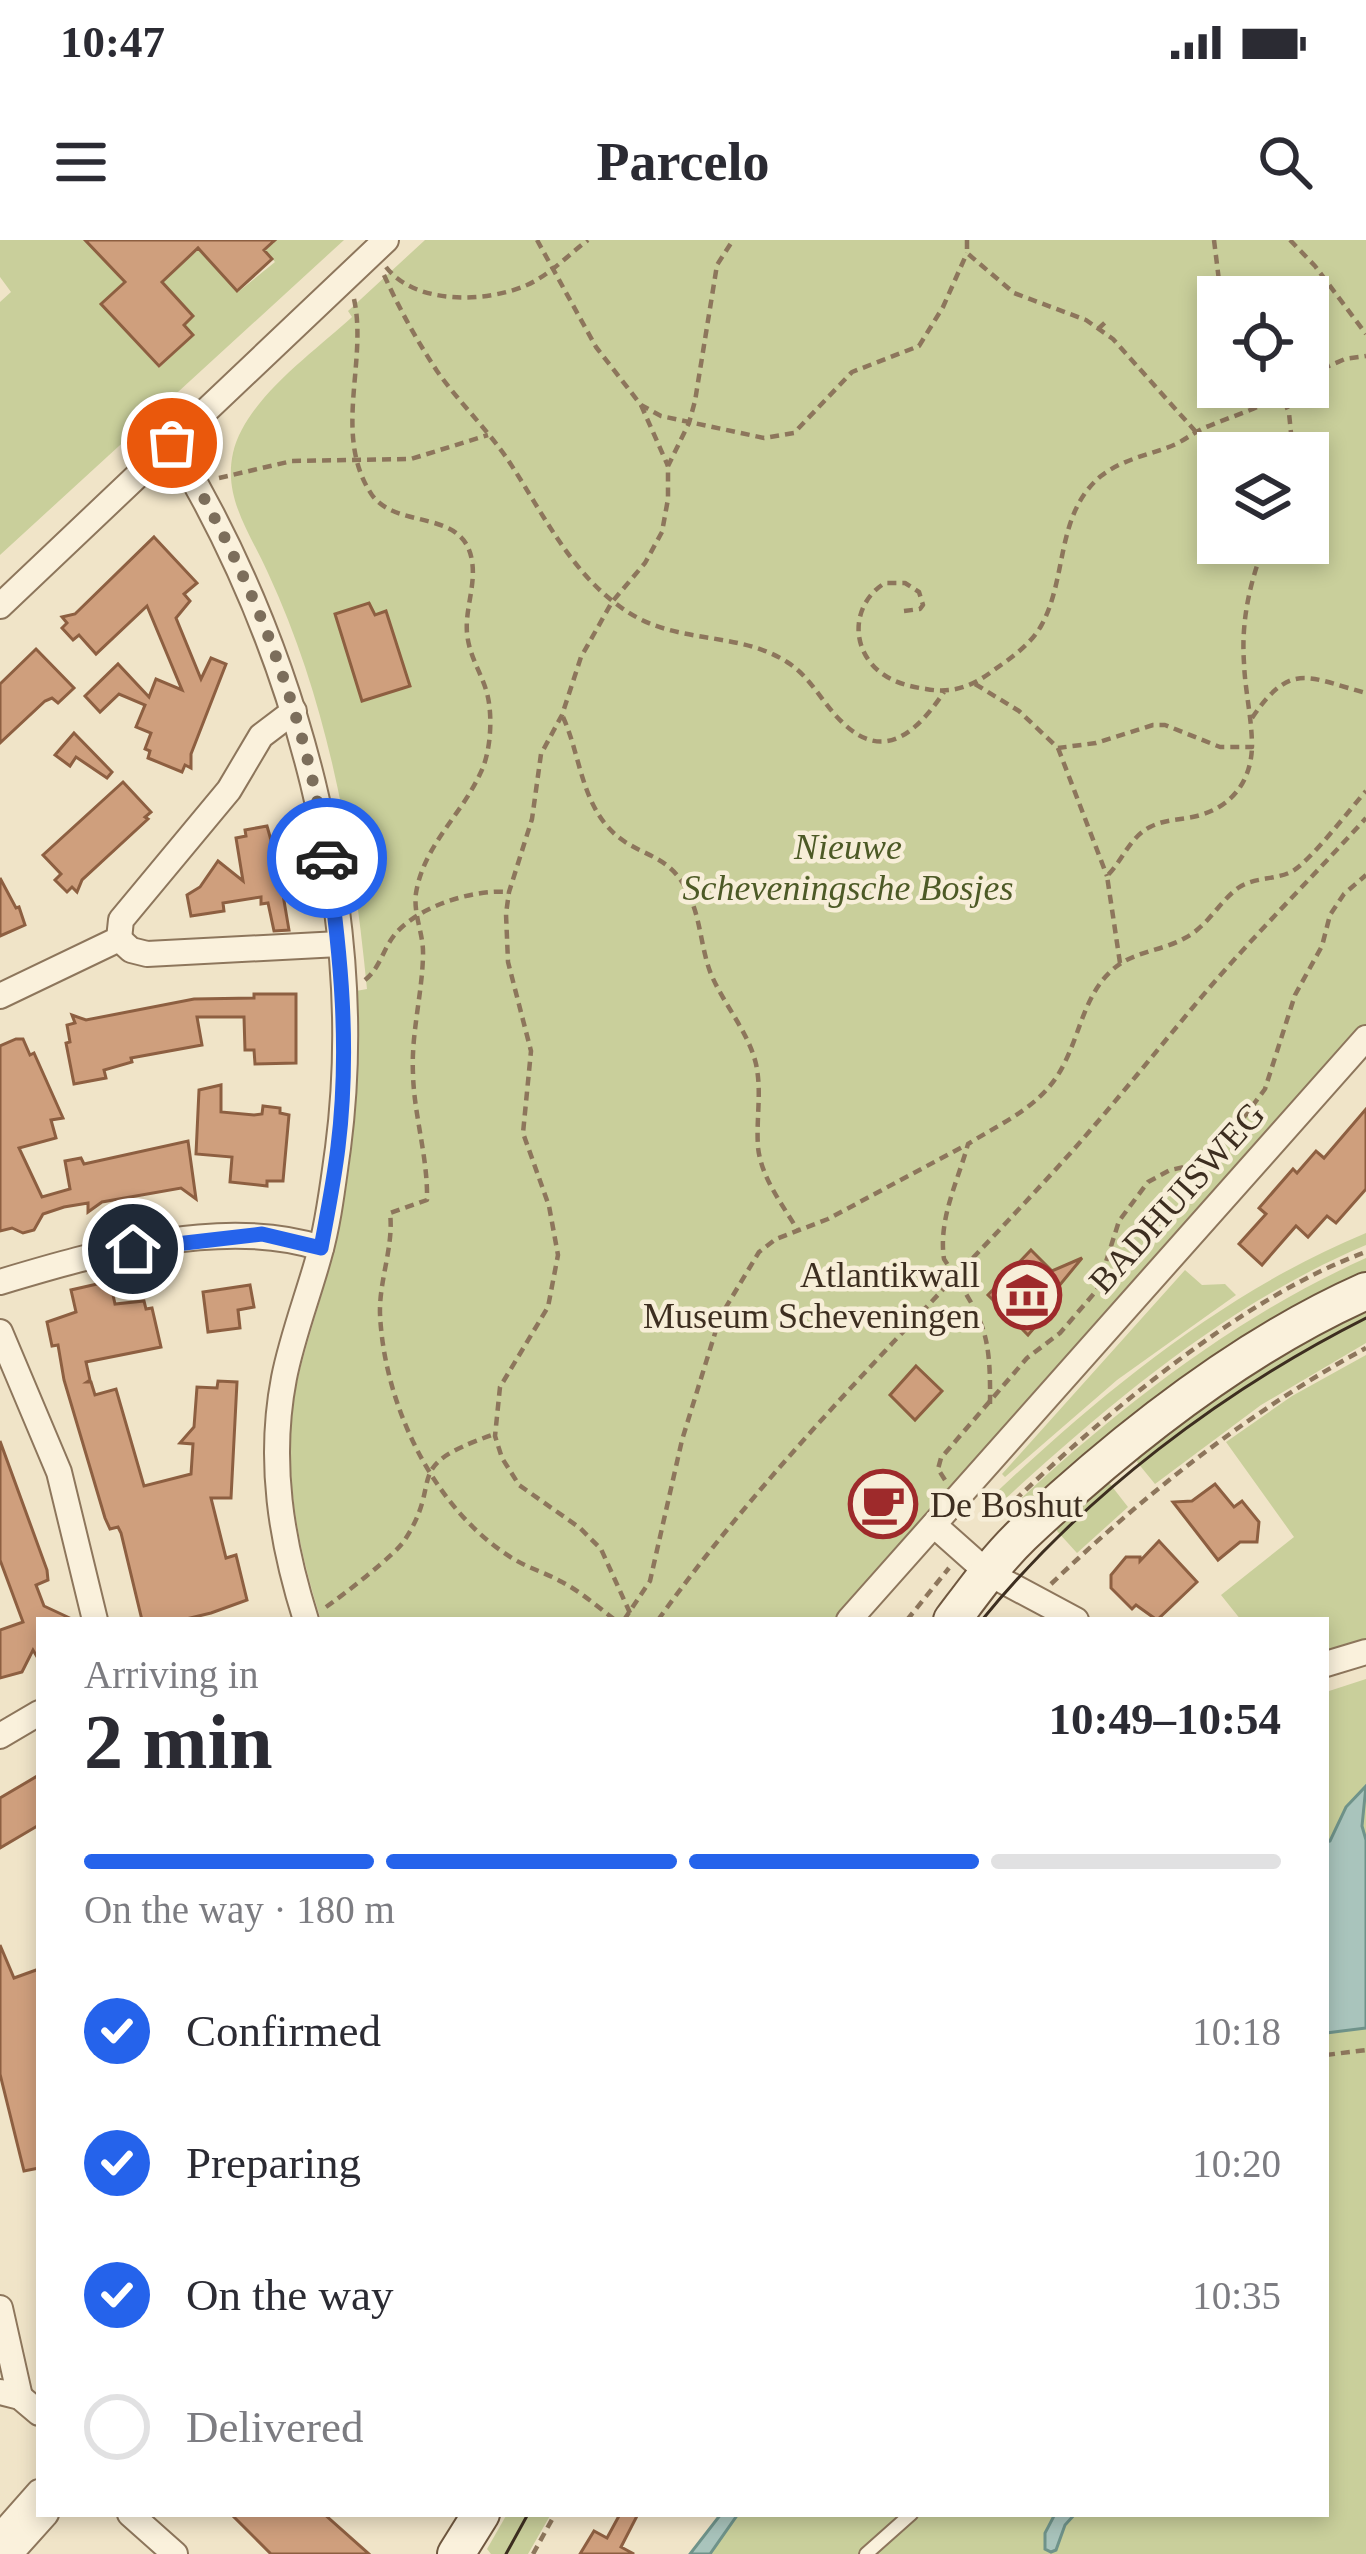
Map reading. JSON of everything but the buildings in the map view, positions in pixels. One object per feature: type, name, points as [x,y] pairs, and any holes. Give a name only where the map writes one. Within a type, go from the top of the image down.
[{"type":"main road","points":[[954,1617],[1021,1536],[1188,1399],[1276,1339],[1366,1291]]},
{"type":"main road","points":[[456,2554],[479,2517]]},
{"type":"main road","points":[[477,2554],[499,2517]]},
{"type":"street","points":[[0,605],[380,246]]},
{"type":"street","points":[[172,443],[262,620],[294,711],[323,832],[339,944],[343,1096],[321,1248],[284,1374],[276,1448],[283,1533],[305,1617]]},
{"type":"street","points":[[119,939],[121,920],[229,790],[261,736],[294,711]]},
{"type":"street","points":[[119,939],[131,950],[147,953],[339,944]]},
{"type":"street","points":[[0,996],[119,939]]},
{"type":"street","name":"BADHUISWEG","points":[[852,1617],[1366,1038]]},
{"type":"street","points":[[0,1282],[100,1254],[198,1239],[262,1234],[321,1248]]},
{"type":"street","points":[[0,1332],[59,1472],[94,1617]]},
{"type":"street","points":[[934,1525],[988,1573],[1070,1617]]},
{"type":"street","points":[[1329,1663],[1366,1652]]},
{"type":"street","points":[[0,1736],[36,1715]]},
{"type":"street","points":[[0,2308],[20,2400]]},
{"type":"street","points":[[0,2536],[36,2495]]},
{"type":"street","points":[[10,2554],[43,2517]]},
{"type":"street","points":[[133,2517],[175,2554]]},
{"type":"lane","points":[[866,2554],[908,2517]]},
{"type":"path","points":[[537,240],[596,347],[641,405],[668,466],[668,499],[662,532],[645,563],[612,602],[581,657],[562,715],[542,754],[532,819],[509,892],[506,948],[531,1051],[524,1133],[549,1206],[558,1255],[548,1307],[500,1387],[495,1434],[502,1458],[519,1485],[580,1528],[601,1550],[630,1613]]},
{"type":"path","points":[[380,246],[394,278],[414,291],[449,295],[498,293],[526,286],[588,240]]},
{"type":"path","points":[[668,466],[689,423],[722,252],[734,240]]},
{"type":"path","points":[[641,405],[661,416],[764,438],[794,434],[852,372],[909,352],[926,340],[967,254],[967,240]]},
{"type":"path","points":[[1214,240],[1218,276]]},
{"type":"path","points":[[1290,240],[1366,334]]},
{"type":"path","points":[[380,246],[437,371],[488,435],[569,557],[612,602],[644,621],[685,636],[755,647],[783,659],[805,676],[842,723],[873,739],[906,736],[921,725],[944,692]]},
{"type":"path","points":[[967,254],[1014,293],[1086,320],[1112,339],[1196,432]]},
{"type":"path","points":[[349,275],[358,326],[352,418],[357,458],[370,492],[381,505],[393,513],[448,527],[461,538],[472,559],[467,631],[472,660],[488,700],[489,736],[482,771],[428,854],[416,896],[424,954],[412,1078],[427,1200],[390,1213],[380,1309],[387,1369],[429,1470],[454,1506],[512,1558],[565,1583],[611,1617]]},
{"type":"path","points":[[1098,329],[1109,319]]},
{"type":"path","points":[[1329,366],[1366,356]]},
{"type":"path","points":[[904,611],[922,605],[920,592],[913,586],[892,581],[878,586],[866,600],[860,616],[861,646],[875,668],[898,683],[944,692],[975,684],[1022,648],[1042,624],[1068,529],[1087,489],[1130,458],[1255,408]]},
{"type":"path","points":[[195,482],[292,461],[411,459],[488,435]]},
{"type":"path","points":[[1107,876],[1131,841],[1151,826],[1200,815],[1237,793],[1250,773],[1252,718],[1243,658],[1244,621],[1257,564]]},
{"type":"path","points":[[1252,718],[1270,692],[1298,677],[1315,676],[1366,694]]},
{"type":"path","points":[[975,684],[1019,711],[1058,748],[1107,876],[1120,963]]},
{"type":"path","points":[[562,715],[587,789],[604,822],[629,844],[674,867],[692,899],[709,968],[755,1062],[763,1167],[797,1229]]},
{"type":"path","points":[[1058,748],[1096,743],[1153,725],[1220,746],[1252,747]]},
{"type":"path","points":[[627,1617],[650,1581],[682,1440],[720,1317],[759,1252],[1019,1116],[1064,1067],[1093,994],[1120,963],[1198,930],[1235,890],[1249,882],[1295,871],[1366,791]]},
{"type":"path","points":[[660,1617],[686,1580],[839,1401],[1366,818]]},
{"type":"path","points":[[959,1497],[942,1477],[938,1462],[1027,1358],[1060,1333],[1096,1290],[1119,1221],[1148,1182],[1170,1170],[1204,1162],[1218,1152],[1264,1089],[1295,995],[1322,946],[1330,915],[1344,894],[1366,875]]},
{"type":"path","points":[[342,982],[367,980],[398,931],[416,918],[447,903],[509,892]]},
{"type":"path","points":[[968,1144],[942,1236],[944,1259],[985,1325],[991,1357],[990,1404]]},
{"type":"path","points":[[1034,1600],[1201,1454],[1258,1412],[1366,1348]]},
{"type":"path","points":[[309,1617],[398,1550],[417,1516],[429,1470],[450,1450],[495,1434]]},
{"type":"path","points":[[1329,2055],[1366,2050]]},
{"type":"path","points":[[533,2554],[553,2517]]},
{"type":"green space","points":[[0,240],[98,240],[91,247],[123,282],[100,304],[159,368],[194,335],[185,325],[194,316],[163,282],[198,250],[238,292],[275,262],[265,250],[273,240],[344,240],[0,555],[0,302],[11,292],[0,277]]},
{"type":"green space","name":"Nieuwe Scheveningsche Bosjes","points":[[425,240],[1366,240],[1366,1024],[840,1617],[320,1617],[297,1527],[291,1433],[300,1369],[343,1206],[355,1114],[356,991],[367,989],[346,829],[322,725],[289,623],[240,515],[232,485],[233,453],[240,433],[282,379],[352,317],[348,311]]},
{"type":"green space","points":[[1366,1233],[1366,1245],[1264,1297],[1168,1361],[993,1510],[986,1502],[1073,1423],[1212,1316],[1261,1285]]},
{"type":"green space","points":[[1366,1258],[1366,1272],[1331,1288],[1147,1408],[1037,1495],[1040,1500],[1018,1519],[1009,1510],[1177,1369],[1269,1309]]},
{"type":"green space","points":[[1185,1270],[1202,1285],[1225,1284],[1236,1295],[1117,1380],[1005,1477],[1002,1474]]},
{"type":"green space","points":[[1366,1303],[1366,1343],[1261,1405],[1155,1484],[1137,1462],[1139,1452],[1215,1393]]},
{"type":"green space","points":[[1366,1355],[1366,1641],[1329,1653],[1329,1617],[1239,1617],[1221,1595],[1294,1537],[1226,1442],[1292,1396]]},
{"type":"green space","points":[[1101,1482],[1110,1484],[1128,1507],[1077,1553],[1057,1531],[1056,1523]]},
{"type":"green space","points":[[1366,1679],[1366,2554],[690,2554],[719,2517],[1329,2517],[1329,1691]]},
{"type":"green space","points":[[505,2517],[549,2517],[528,2554],[491,2554],[487,2549]]},
{"type":"water","points":[[1366,1786],[1362,1826],[1366,1840],[1366,2028],[1329,2033],[1329,1841],[1346,1807]]},
{"type":"water","points":[[719,2517],[736,2517],[710,2554],[690,2554]]},
{"type":"water","points":[[1053,2517],[1072,2517],[1056,2550],[1045,2549],[1045,2533]]},
{"type":"tram line","points":[[985,1617],[1065,1530],[1159,1449],[1260,1378],[1366,1318]]},
{"type":"tram line","points":[[506,2554],[526,2517]]},
{"type":"way so far","points":[[172,443],[230,551],[278,662],[314,786],[327,858]]},
{"type":"place","name":"Atlantikwall Museum Scheveningen","points":[[1027,1295]]},
{"type":"place","name":"De Boshut","points":[[883,1504]]},
{"type":"route","points":[[133,1249],[262,1234],[321,1248],[338,1147],[344,1060],[344,1000],[327,858]]}]
